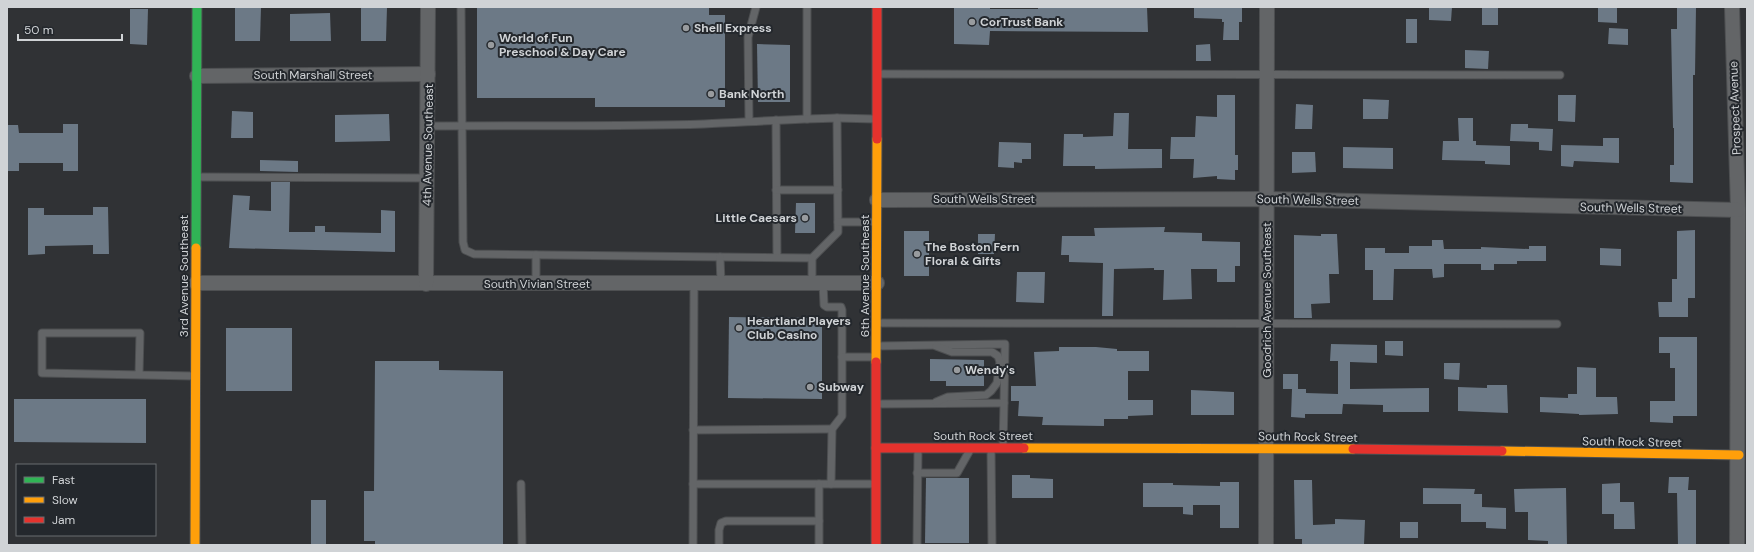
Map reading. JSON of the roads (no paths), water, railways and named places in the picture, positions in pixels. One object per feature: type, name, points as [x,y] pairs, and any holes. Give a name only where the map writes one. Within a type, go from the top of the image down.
[{"type":"main road","name":"3rd Avenue Southeast","points":[[195,545],[197,7]]},
{"type":"main road","name":"6th Avenue Southeast","points":[[876,545],[877,7]]},
{"type":"main road","name":"South Rock Street","points":[[876,448],[1267,448],[1739,455]]},
{"type":"street","name":"4th Avenue Southeast","points":[[426,284],[428,7]]},
{"type":"street","name":"Goodrich Avenue Southeast","points":[[1266,545],[1267,7]]},
{"type":"street","name":"Prospect Avenue","points":[[1732,7],[1738,210],[1739,455],[1737,545]]},
{"type":"street","name":"South Marshall Street","points":[[197,76],[428,74]]},
{"type":"street","name":"South Wells Street","points":[[877,200],[1266,199],[1738,210]]},
{"type":"street","name":"South Vivian Street","points":[[196,284],[877,283]]},
{"type":"lane","points":[[461,7],[463,242],[465,250],[474,254],[812,258],[838,232],[837,118]]},
{"type":"lane","points":[[749,121],[748,36],[756,7]]},
{"type":"lane","points":[[806,7],[806,119]]},
{"type":"lane","points":[[876,74],[1560,75]]},
{"type":"lane","points":[[428,126],[703,124],[837,118],[876,119]]},
{"type":"lane","points":[[776,120],[777,257]]},
{"type":"lane","points":[[196,177],[427,178]]},
{"type":"lane","points":[[776,190],[838,190]]},
{"type":"lane","points":[[838,222],[877,222]]},
{"type":"lane","points":[[536,255],[536,284]]},
{"type":"lane","points":[[720,257],[721,283]]},
{"type":"lane","points":[[812,258],[817,283],[824,305],[827,307],[841,307],[842,310],[842,416],[832,429],[831,484]]},
{"type":"lane","points":[[693,545],[694,283]]},
{"type":"lane","points":[[876,323],[1266,325],[1557,324]]},
{"type":"lane","points":[[140,375],[140,333],[42,333],[42,373],[140,375],[196,376]]},
{"type":"lane","points":[[876,346],[1005,344],[1004,448]]},
{"type":"lane","points":[[931,345],[952,352],[992,352],[998,356],[1000,362],[997,383],[986,395],[948,396],[932,404]]},
{"type":"lane","points":[[842,358],[876,357]]},
{"type":"lane","points":[[876,404],[1004,403]]},
{"type":"lane","points":[[693,430],[832,429]]},
{"type":"lane","points":[[917,545],[918,448]]},
{"type":"lane","points":[[917,473],[957,473],[972,448]]},
{"type":"lane","points":[[991,448],[992,545]]},
{"type":"lane","points":[[521,484],[522,545]]},
{"type":"lane","points":[[693,484],[876,484]]},
{"type":"lane","points":[[819,484],[819,545]]},
{"type":"lane","points":[[719,545],[719,530],[721,523],[726,521],[819,521]]},
{"type":"place","name":"CorTrust Bank","points":[[972,22]]},
{"type":"place","name":"Shell Express","points":[[686,28]]},
{"type":"place","name":"World of Fun Preschool & Day Care","points":[[491,45]]},
{"type":"place","name":"Bank North","points":[[711,94]]},
{"type":"place","name":"Little Caesars","points":[[805,218]]},
{"type":"place","name":"The Boston Fern Floral & Gifts","points":[[917,254]]},
{"type":"place","name":"Heartland Players Club Casino","points":[[739,328]]},
{"type":"place","name":"Wendy's","points":[[957,370]]},
{"type":"place","name":"Subway","points":[[810,387]]}]
